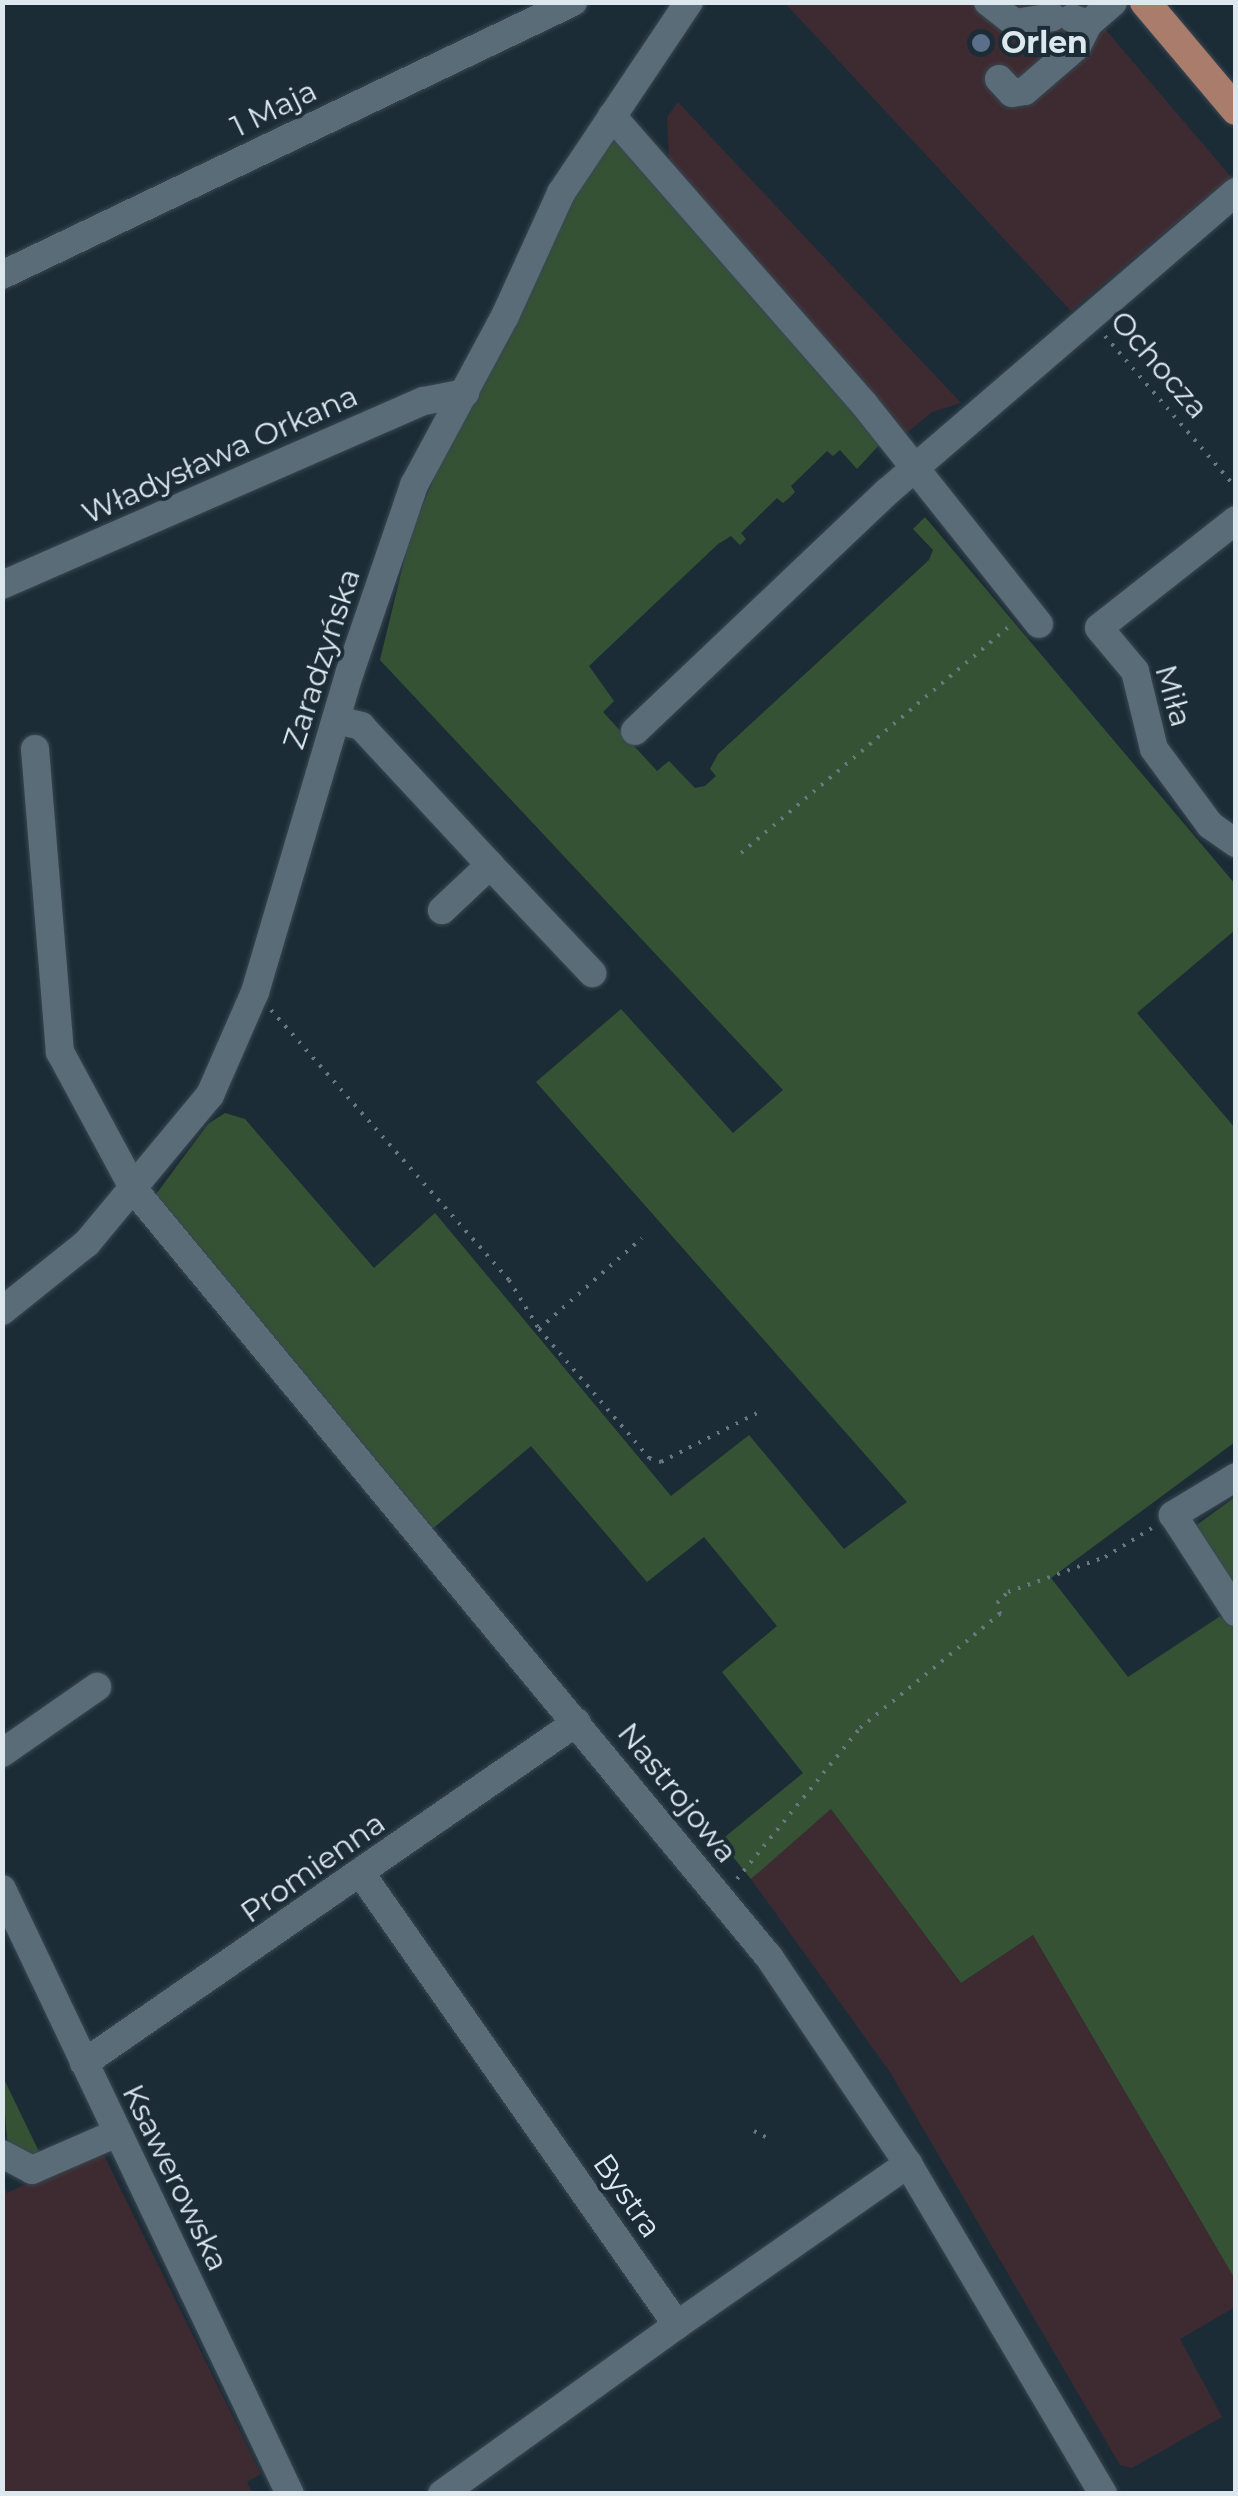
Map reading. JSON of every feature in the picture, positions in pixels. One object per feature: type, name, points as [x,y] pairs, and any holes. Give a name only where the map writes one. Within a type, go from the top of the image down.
[{"type":"main road","points":[[1145,2],[1236,110]]},
{"type":"street","name":"1 Maja","points":[[2,274],[573,2]]},
{"type":"street","name":"Zaradzyńska","points":[[2,1310],[87,1242],[135,1191],[210,1094],[255,992],[336,720],[414,484],[465,393],[536,238],[689,2]]},
{"type":"street","points":[[988,2],[1014,23],[1069,17],[1113,2]]},
{"type":"street","points":[[1025,2],[1069,17]]},
{"type":"street","points":[[1000,79],[1012,93],[1025,91],[1077,46],[1069,17]]},
{"type":"street","points":[[612,116],[914,468],[1032,618]]},
{"type":"street","points":[[635,731],[914,468],[1236,192]]},
{"type":"street","name":"Władysława Orkana","points":[[2,585],[424,401],[465,393]]},
{"type":"street","name":"Miła","points":[[1236,520],[1099,628],[1136,671],[1154,749],[1210,824],[1236,843]]},
{"type":"street","points":[[336,720],[360,726],[592,973]]},
{"type":"street","name":"Nastrojowa","points":[[35,749],[60,1052],[135,1191],[722,1899],[818,2025],[908,2164],[1100,2491]]},
{"type":"street","points":[[442,910],[490,865]]},
{"type":"street","points":[[1236,1476],[1173,1515],[1236,1612]]},
{"type":"street","points":[[2,1753],[97,1687]]},
{"type":"street","name":"Promienna","points":[[84,2064],[362,1875],[576,1722]]},
{"type":"street","name":"Bystra","points":[[362,1875],[677,2325]]},
{"type":"street","name":"Ksawerowska","points":[[2,1890],[290,2494]]},
{"type":"street","points":[[2,2154],[32,2170],[118,2133]]},
{"type":"street","points":[[442,2494],[908,2164]]},
{"type":"path","name":"Ochocza","points":[[1088,317],[1236,488]]},
{"type":"path","points":[[740,853],[1032,618]]},
{"type":"path","points":[[255,992],[509,1280],[539,1329],[649,1458],[661,1462],[763,1410]]},
{"type":"path","points":[[539,1329],[642,1238]]},
{"type":"path","points":[[722,1899],[860,1728],[1000,1614],[997,1603],[1020,1583],[1105,1557],[1173,1515]]},
{"type":"path","points":[[754,2130],[770,2139]]},
{"type":"shaded area","points":[[785,3],[1083,3],[1231,177],[1071,311]]},
{"type":"shaded area","points":[[678,102],[961,403],[932,412],[903,436],[669,160],[667,117]]},
{"type":"shaded area","points":[[831,1809],[961,1983],[1033,1935],[1235,2279],[1235,2307],[1180,2339],[1222,2417],[1132,2468],[1120,2465],[890,2072],[751,1879]]},
{"type":"shaded area","points":[[101,2149],[261,2474],[247,2482],[252,2493],[3,2493],[2,2184],[7,2193]]},
{"type":"green space","points":[[612,137],[881,443],[857,469],[840,450],[833,456],[827,451],[791,486],[795,492],[789,498],[783,503],[777,498],[741,533],[746,539],[740,545],[731,536],[718,544],[589,666],[614,701],[603,712],[657,771],[669,761],[695,788],[705,786],[716,776],[710,769],[718,754],[929,560],[933,550],[913,529],[925,517],[1235,884],[1235,930],[1137,1013],[1235,1128],[1235,1442],[1051,1578],[1128,1677],[1228,1611],[1235,1623],[1235,2279],[1033,1935],[961,1983],[831,1809],[751,1879],[720,1841],[803,1773],[722,1672],[777,1626],[704,1537],[647,1582],[531,1446],[430,1531],[151,1201],[208,1124],[225,1113],[245,1119],[374,1268],[435,1213],[671,1496],[749,1435],[844,1549],[907,1502],[536,1082],[621,1009],[733,1133],[783,1090],[380,660],[411,532],[441,462],[508,340],[560,206]]},
{"type":"green space","points":[[1235,1497],[1235,1593],[1194,1527]]},
{"type":"green space","points":[[2,2075],[43,2160],[8,2151]]},
{"type":"place","name":"Orlen","points":[[981,43]]}]
